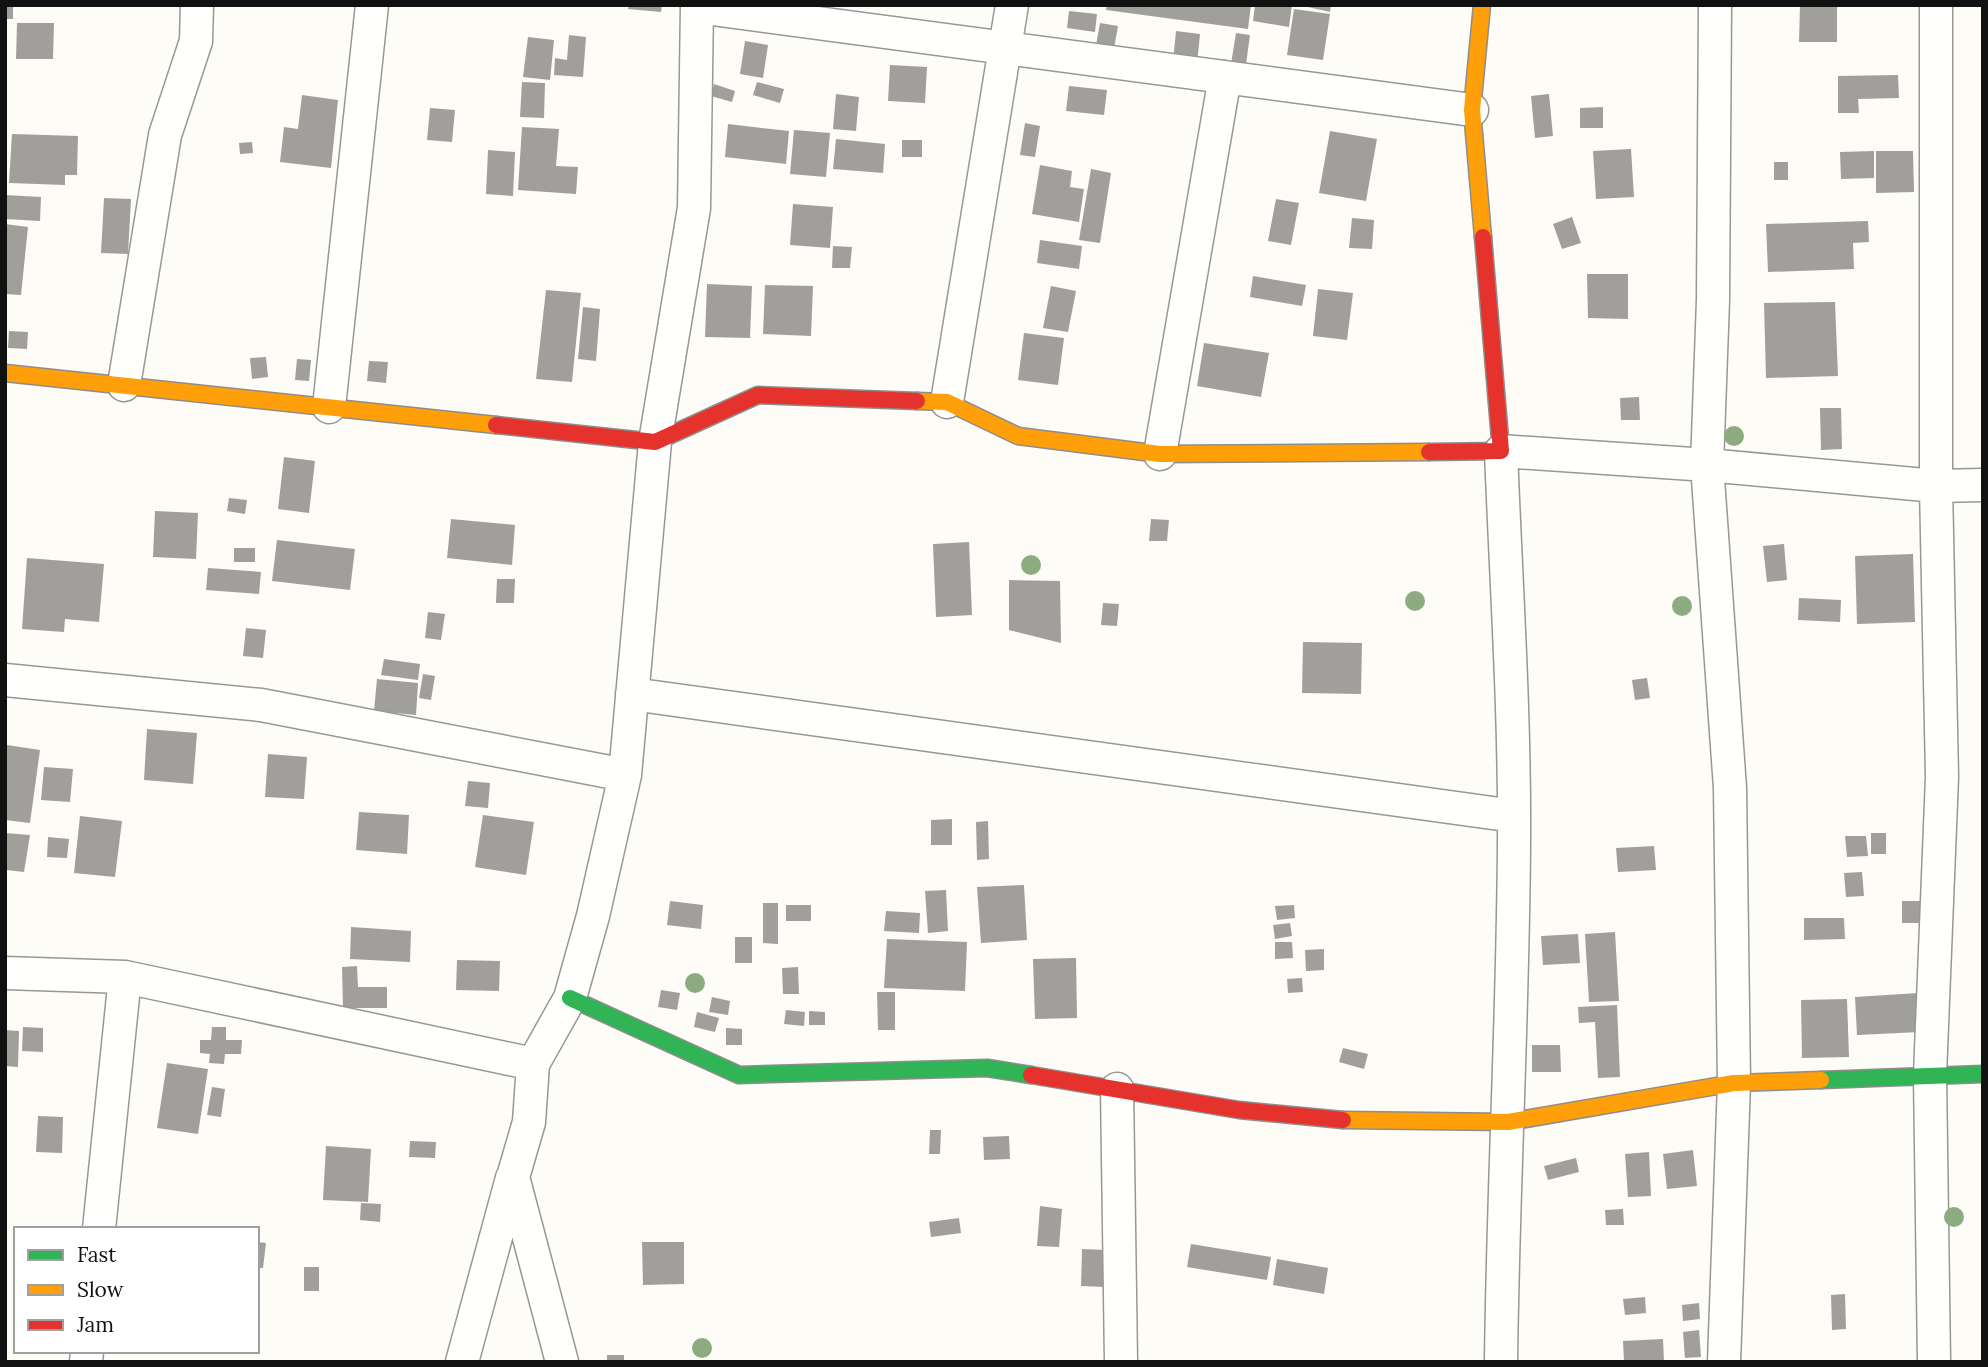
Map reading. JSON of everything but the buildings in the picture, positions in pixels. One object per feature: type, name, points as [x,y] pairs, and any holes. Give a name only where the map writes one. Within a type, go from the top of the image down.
[{"type":"street","points":[[124,385],[165,135],[196,41],[197,5]]},
{"type":"street","points":[[329,407],[372,5]]},
{"type":"street","points":[[947,402],[1012,5]]},
{"type":"street","points":[[1482,5],[1472,110],[1501,452],[1514,816],[1508,1122],[1503,1181],[1502,1362]]},
{"type":"street","points":[[1716,5],[1713,300],[1707,465],[1730,788],[1734,1083],[1724,1362]]},
{"type":"street","points":[[1934,1362],[1930,1075],[1942,777],[1936,486],[1936,5]]},
{"type":"street","points":[[462,1362],[529,1122],[533,1064],[570,998],[593,916],[625,775],[655,442],[694,208],[697,6],[1472,110]]},
{"type":"street","points":[[1160,454],[1225,78]]},
{"type":"street","points":[[5,373],[655,442],[758,395],[947,402],[1018,436],[1160,454],[1501,452],[1707,465],[1936,486],[1983,485]]},
{"type":"street","points":[[5,680],[261,705],[625,775]]},
{"type":"street","points":[[632,694],[1514,816]]},
{"type":"street","points":[[5,973],[125,977],[533,1064]]},
{"type":"street","points":[[100,1227],[125,977]]},
{"type":"street","points":[[570,998],[739,1075],[987,1068],[1239,1110],[1357,1121],[1508,1122],[1734,1083],[1983,1074]]},
{"type":"street","points":[[1117,1089],[1121,1362]]},
{"type":"street","points":[[513,1177],[562,1362]]},
{"type":"traffic: fast","points":[[570,998],[739,1075],[987,1068],[1031,1075]]},
{"type":"traffic: fast","points":[[1821,1080],[1983,1074]]},
{"type":"traffic: slow","points":[[1482,5],[1472,110],[1483,237]]},
{"type":"traffic: slow","points":[[5,373],[496,425]]},
{"type":"traffic: slow","points":[[917,401],[947,402],[1018,436],[1160,454],[1429,452]]},
{"type":"traffic: slow","points":[[1343,1120],[1508,1122],[1734,1083],[1821,1080]]},
{"type":"traffic: jam","points":[[1429,452],[1501,451],[1483,237]]},
{"type":"traffic: jam","points":[[496,425],[655,442],[758,395],[917,401]]},
{"type":"traffic: jam","points":[[1031,1075],[1239,1110],[1343,1120]]}]
